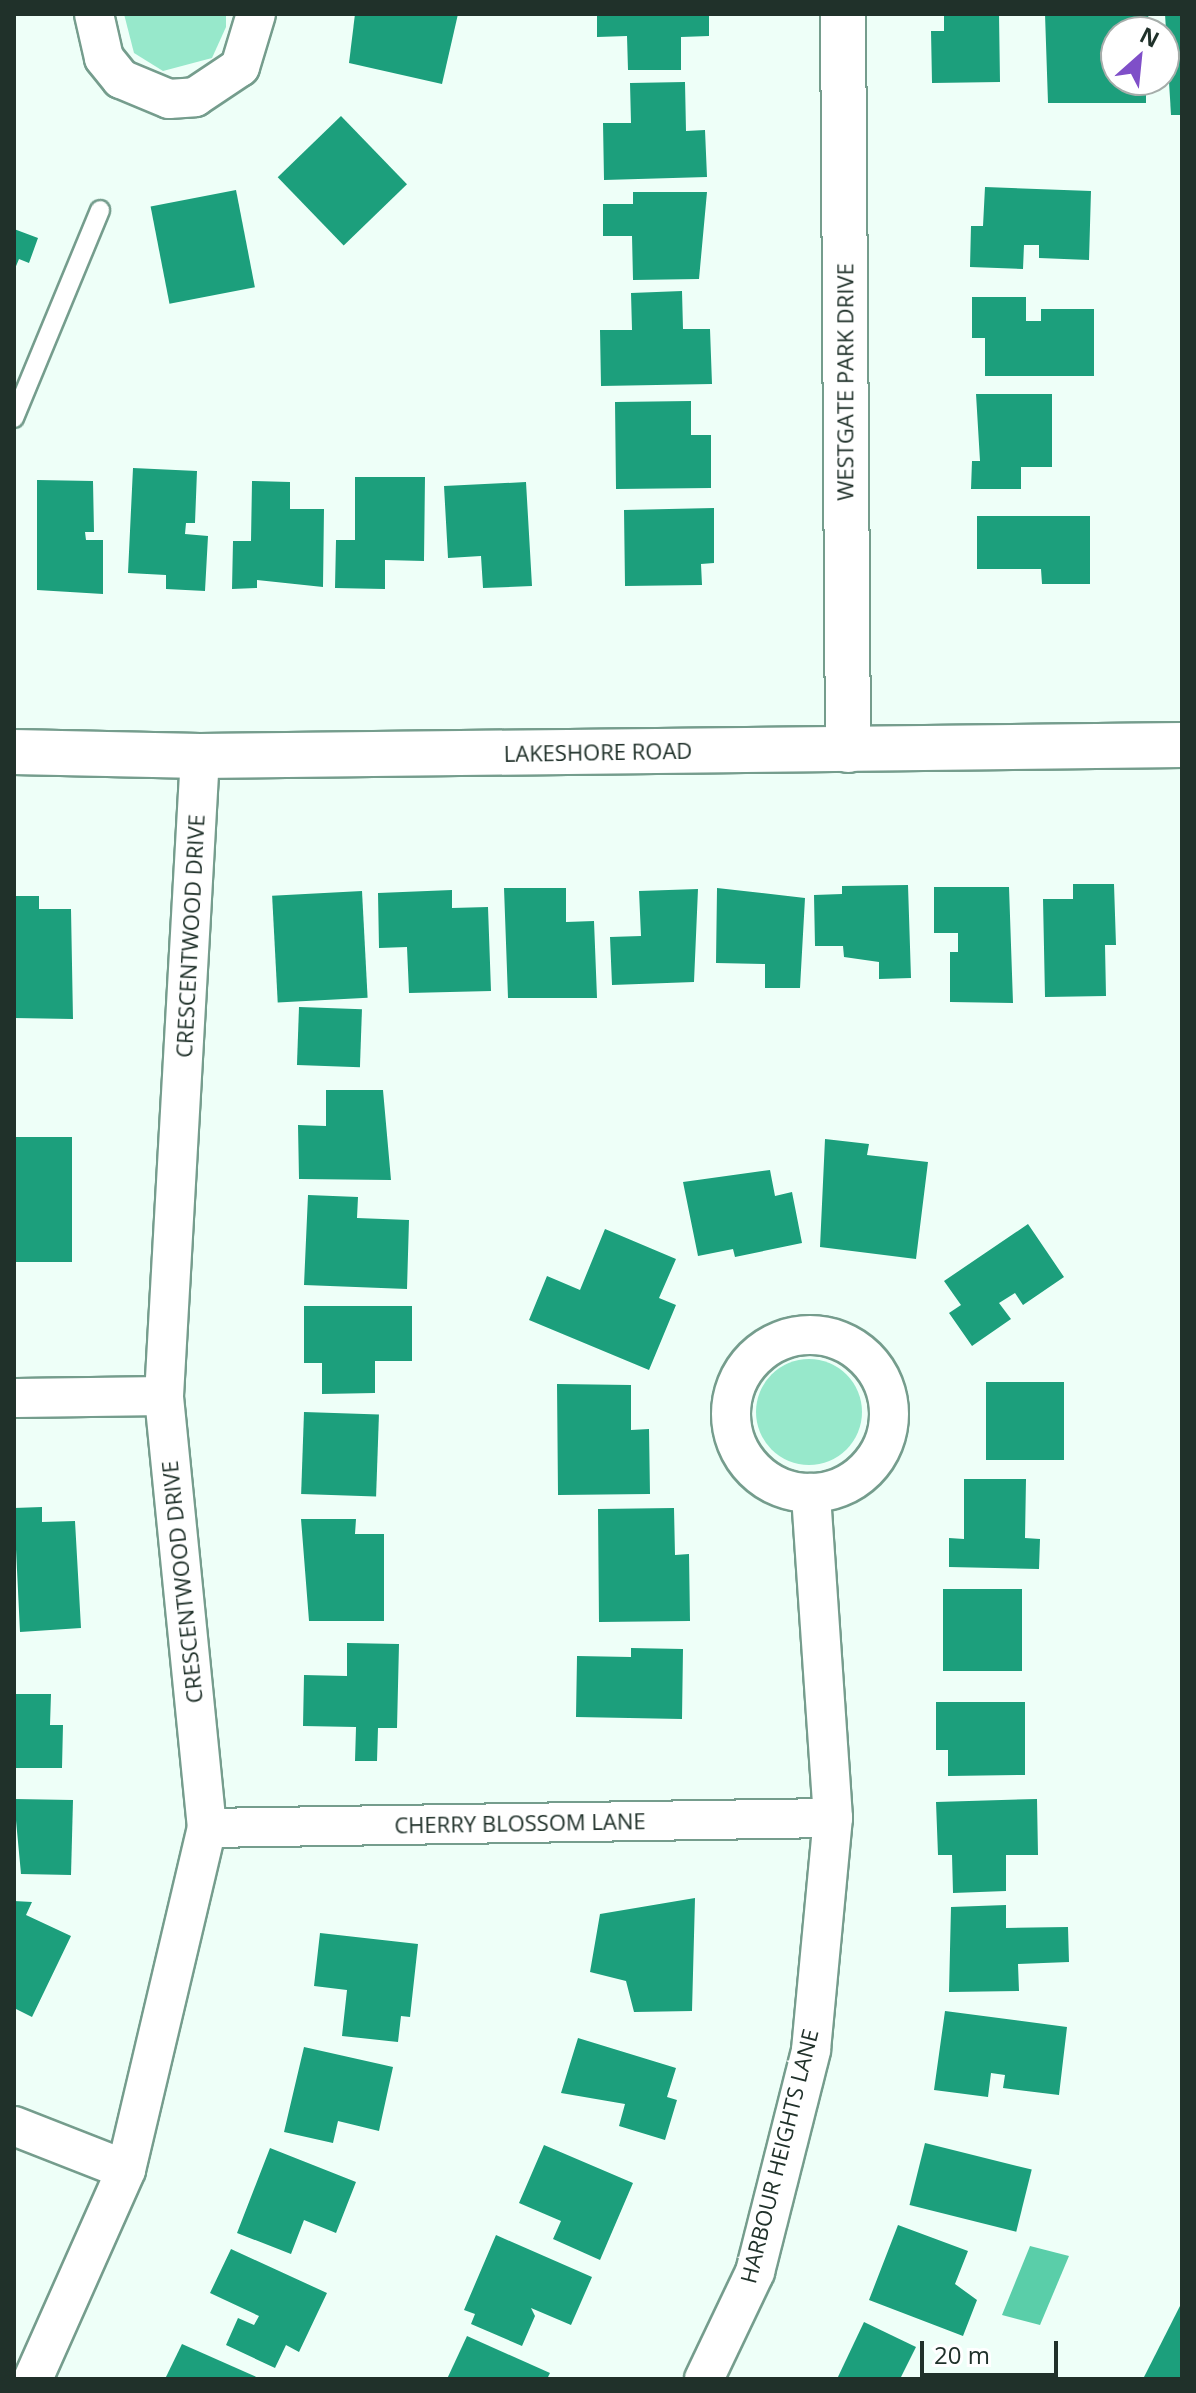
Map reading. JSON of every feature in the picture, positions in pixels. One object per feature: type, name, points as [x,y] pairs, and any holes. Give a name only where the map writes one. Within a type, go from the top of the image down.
[{"type":"main road","name":"WESTGATE PARK DRIVE","points":[[843,14],[848,750]]},
{"type":"main road","name":"LAKESHORE ROAD","points":[[14,752],[200,756],[1182,745]]},
{"type":"street","points":[[94,14],[104,58],[121,79],[169,99],[195,97],[240,67],[256,14]]},
{"type":"street","name":"CRESCENTWOOD DRIVE","points":[[33,2379],[126,2170],[207,1828],[164,1396],[200,756]]},
{"type":"street","points":[[814,1335],[863,1354],[879,1376],[888,1428],[861,1474],[811,1493],[763,1478],[734,1437],[731,1411],[735,1387],[766,1347],[814,1335]]},
{"type":"street","points":[[14,1398],[164,1396]]},
{"type":"street","name":"HARBOUR HEIGHTS LANE","points":[[704,2379],[755,2272],[811,2050],[833,1818],[811,1493]]},
{"type":"street","name":"CHERRY BLOSSOM LANE","points":[[207,1828],[833,1818]]},
{"type":"street","points":[[14,2126],[126,2170]]},
{"type":"lane","points":[[14,418],[100,210]]},
{"type":"shaded area","points":[[124,14],[226,14],[226,27],[212,58],[163,71],[134,53]]},
{"type":"shaded area","points":[[809,1359],[829,1363],[846,1375],[858,1392],[862,1412],[858,1432],[846,1449],[829,1461],[809,1465],[789,1461],[772,1449],[760,1432],[756,1412],[760,1392],[772,1375],[789,1363]]},
{"type":"shaded area","points":[[1030,2246],[1069,2256],[1040,2325],[1002,2315]]},
{"type":"building","points":[[355,14],[458,14],[442,84],[349,63]]},
{"type":"building","points":[[597,14],[709,14],[709,36],[681,37],[681,70],[628,70],[627,36],[597,37]]},
{"type":"building","points":[[944,14],[999,14],[1000,82],[932,83],[931,31],[944,31]]},
{"type":"building","points":[[1045,14],[1147,14],[1100,16],[1100,96],[1146,96],[1146,103],[1048,103]]},
{"type":"building","points":[[1182,14],[1182,115],[1171,115],[1170,96],[1180,96],[1180,16],[1165,16]]},
{"type":"building","points":[[685,82],[686,131],[705,130],[707,177],[604,180],[603,123],[631,123],[630,83]]},
{"type":"building","points":[[341,116],[407,184],[344,245],[278,177]]},
{"type":"building","points":[[985,187],[1091,191],[1089,260],[1039,258],[1039,245],[1024,245],[1023,269],[970,267],[971,226],[983,226]]},
{"type":"building","points":[[236,190],[255,287],[169,304],[151,207]]},
{"type":"building","points":[[633,192],[707,192],[699,279],[633,280],[632,236],[603,236],[603,204],[633,204]]},
{"type":"building","points":[[14,229],[38,238],[29,263],[19,259],[14,271]]},
{"type":"building","points":[[682,291],[683,329],[710,329],[712,384],[601,386],[600,330],[632,330],[631,293]]},
{"type":"building","points":[[972,297],[1026,297],[1026,321],[1041,321],[1041,309],[1094,309],[1094,376],[985,376],[985,338],[972,338]]},
{"type":"building","points":[[976,394],[1052,394],[1052,467],[1021,467],[1021,489],[971,489],[972,461],[980,461]]},
{"type":"building","points":[[691,401],[691,435],[711,435],[711,488],[616,489],[615,402]]},
{"type":"building","points":[[133,468],[197,471],[195,523],[186,523],[185,534],[208,536],[205,591],[166,589],[166,575],[128,573]]},
{"type":"building","points":[[355,477],[425,477],[424,561],[385,560],[385,589],[335,588],[336,540],[355,540]]},
{"type":"building","points":[[37,480],[93,481],[94,532],[85,532],[86,540],[103,540],[103,594],[37,590]]},
{"type":"building","points":[[252,481],[290,482],[290,509],[324,509],[323,587],[257,580],[257,588],[232,589],[233,541],[251,541]]},
{"type":"building","points":[[526,482],[532,586],[483,588],[481,556],[448,558],[444,486]]},
{"type":"building","points":[[714,508],[714,563],[701,564],[702,585],[625,586],[624,510]]},
{"type":"building","points":[[977,516],[1090,516],[1090,584],[1042,584],[1041,569],[977,569]]},
{"type":"building","points":[[1073,884],[1114,884],[1116,945],[1105,945],[1106,996],[1045,997],[1043,899],[1073,899]]},
{"type":"building","points":[[908,885],[911,978],[879,979],[879,962],[844,957],[843,946],[815,946],[814,895],[842,894],[842,886]]},
{"type":"building","points":[[934,887],[1009,887],[1013,1003],[950,1002],[950,952],[958,952],[958,933],[934,933]]},
{"type":"building","points":[[504,888],[566,888],[566,922],[594,921],[597,998],[508,998]]},
{"type":"building","points":[[717,888],[805,898],[800,988],[765,988],[765,964],[716,963]]},
{"type":"building","points":[[698,889],[694,982],[612,985],[610,937],[641,936],[639,891]]},
{"type":"building","points":[[452,890],[452,908],[488,907],[491,991],[409,993],[407,947],[379,948],[378,893]]},
{"type":"building","points":[[362,891],[368,998],[278,1003],[272,896]]},
{"type":"building","points":[[14,896],[39,896],[39,909],[71,909],[73,1019],[14,1018]]},
{"type":"building","points":[[299,1007],[362,1009],[360,1067],[297,1065]]},
{"type":"building","points":[[326,1090],[383,1090],[391,1180],[299,1179],[298,1125],[326,1126]]},
{"type":"building","points":[[14,1137],[72,1137],[72,1262],[14,1262]]},
{"type":"building","points":[[825,1139],[869,1144],[867,1155],[928,1162],[916,1259],[820,1247]]},
{"type":"building","points":[[770,1170],[775,1196],[792,1192],[802,1243],[735,1257],[733,1249],[698,1256],[683,1182]]},
{"type":"building","points":[[308,1195],[358,1197],[357,1218],[409,1220],[407,1289],[304,1285]]},
{"type":"building","points":[[1028,1224],[1064,1277],[1023,1305],[1015,1293],[999,1303],[1011,1319],[972,1346],[949,1313],[961,1305],[944,1281]]},
{"type":"building","points":[[605,1229],[676,1259],[659,1298],[676,1305],[649,1370],[529,1320],[547,1276],[580,1290]]},
{"type":"building","points":[[304,1306],[412,1306],[412,1361],[375,1361],[375,1393],[322,1394],[322,1363],[304,1363]]},
{"type":"building","points":[[986,1382],[1064,1382],[1064,1460],[986,1460]]},
{"type":"building","points":[[557,1384],[631,1385],[631,1430],[649,1429],[650,1494],[558,1495]]},
{"type":"building","points":[[304,1412],[379,1415],[376,1497],[301,1494]]},
{"type":"building","points":[[964,1479],[1026,1479],[1025,1538],[1040,1539],[1039,1569],[949,1567],[949,1538],[964,1539]]},
{"type":"building","points":[[42,1507],[42,1522],[75,1521],[81,1628],[20,1632],[14,1508]]},
{"type":"building","points":[[674,1508],[675,1555],[689,1554],[690,1621],[599,1622],[598,1509]]},
{"type":"building","points":[[301,1519],[356,1519],[355,1534],[384,1534],[384,1621],[309,1621]]},
{"type":"building","points":[[943,1589],[1022,1589],[1022,1671],[943,1671]]},
{"type":"building","points":[[347,1643],[399,1644],[397,1728],[378,1728],[377,1761],[355,1761],[356,1727],[303,1726],[304,1675],[347,1676]]},
{"type":"building","points":[[631,1648],[683,1649],[682,1719],[576,1717],[577,1656],[631,1657]]},
{"type":"building","points":[[14,1694],[51,1694],[50,1725],[63,1725],[62,1768],[14,1768]]},
{"type":"building","points":[[936,1702],[1025,1702],[1025,1775],[948,1776],[948,1750],[936,1750]]},
{"type":"building","points":[[14,1799],[73,1800],[71,1875],[21,1874]]},
{"type":"building","points":[[1037,1799],[1038,1855],[1006,1855],[1006,1891],[953,1893],[952,1855],[938,1855],[936,1802]]},
{"type":"building","points":[[695,1898],[692,2011],[634,2012],[626,1981],[590,1972],[600,1914]]},
{"type":"building","points":[[14,1901],[32,1902],[26,1915],[71,1936],[32,2017],[14,2008]]},
{"type":"building","points":[[1006,1905],[1006,1928],[1068,1927],[1069,1962],[1018,1964],[1019,1991],[949,1992],[951,1907]]},
{"type":"building","points":[[320,1933],[418,1944],[410,2017],[401,2016],[398,2042],[342,2036],[347,1990],[314,1986]]},
{"type":"building","points":[[945,2011],[1067,2027],[1059,2095],[1003,2088],[1005,2075],[991,2073],[988,2097],[934,2090]]},
{"type":"building","points":[[578,2038],[676,2068],[667,2097],[677,2100],[665,2140],[619,2126],[625,2104],[561,2093]]},
{"type":"building","points":[[304,2047],[393,2067],[379,2131],[338,2121],[333,2143],[284,2132]]},
{"type":"building","points":[[925,2143],[1032,2170],[1016,2232],[910,2205]]},
{"type":"building","points":[[544,2145],[633,2183],[600,2260],[553,2239],[561,2221],[519,2203]]},
{"type":"building","points":[[270,2148],[356,2182],[336,2233],[304,2220],[291,2254],[237,2233]]},
{"type":"building","points":[[898,2225],[968,2251],[955,2284],[977,2300],[963,2336],[869,2300]]},
{"type":"building","points":[[496,2235],[592,2277],[571,2325],[531,2308],[535,2316],[522,2346],[471,2324],[475,2314],[464,2310]]},
{"type":"building","points":[[231,2249],[327,2293],[299,2352],[286,2345],[275,2368],[226,2345],[238,2318],[254,2325],[259,2316],[210,2293]]},
{"type":"building","points":[[1182,2302],[1182,2379],[1143,2379]]},
{"type":"building","points":[[864,2322],[916,2347],[900,2379],[837,2379]]},
{"type":"building","points":[[467,2336],[550,2373],[547,2379],[447,2379]]},
{"type":"building","points":[[182,2344],[261,2379],[165,2379]]}]
